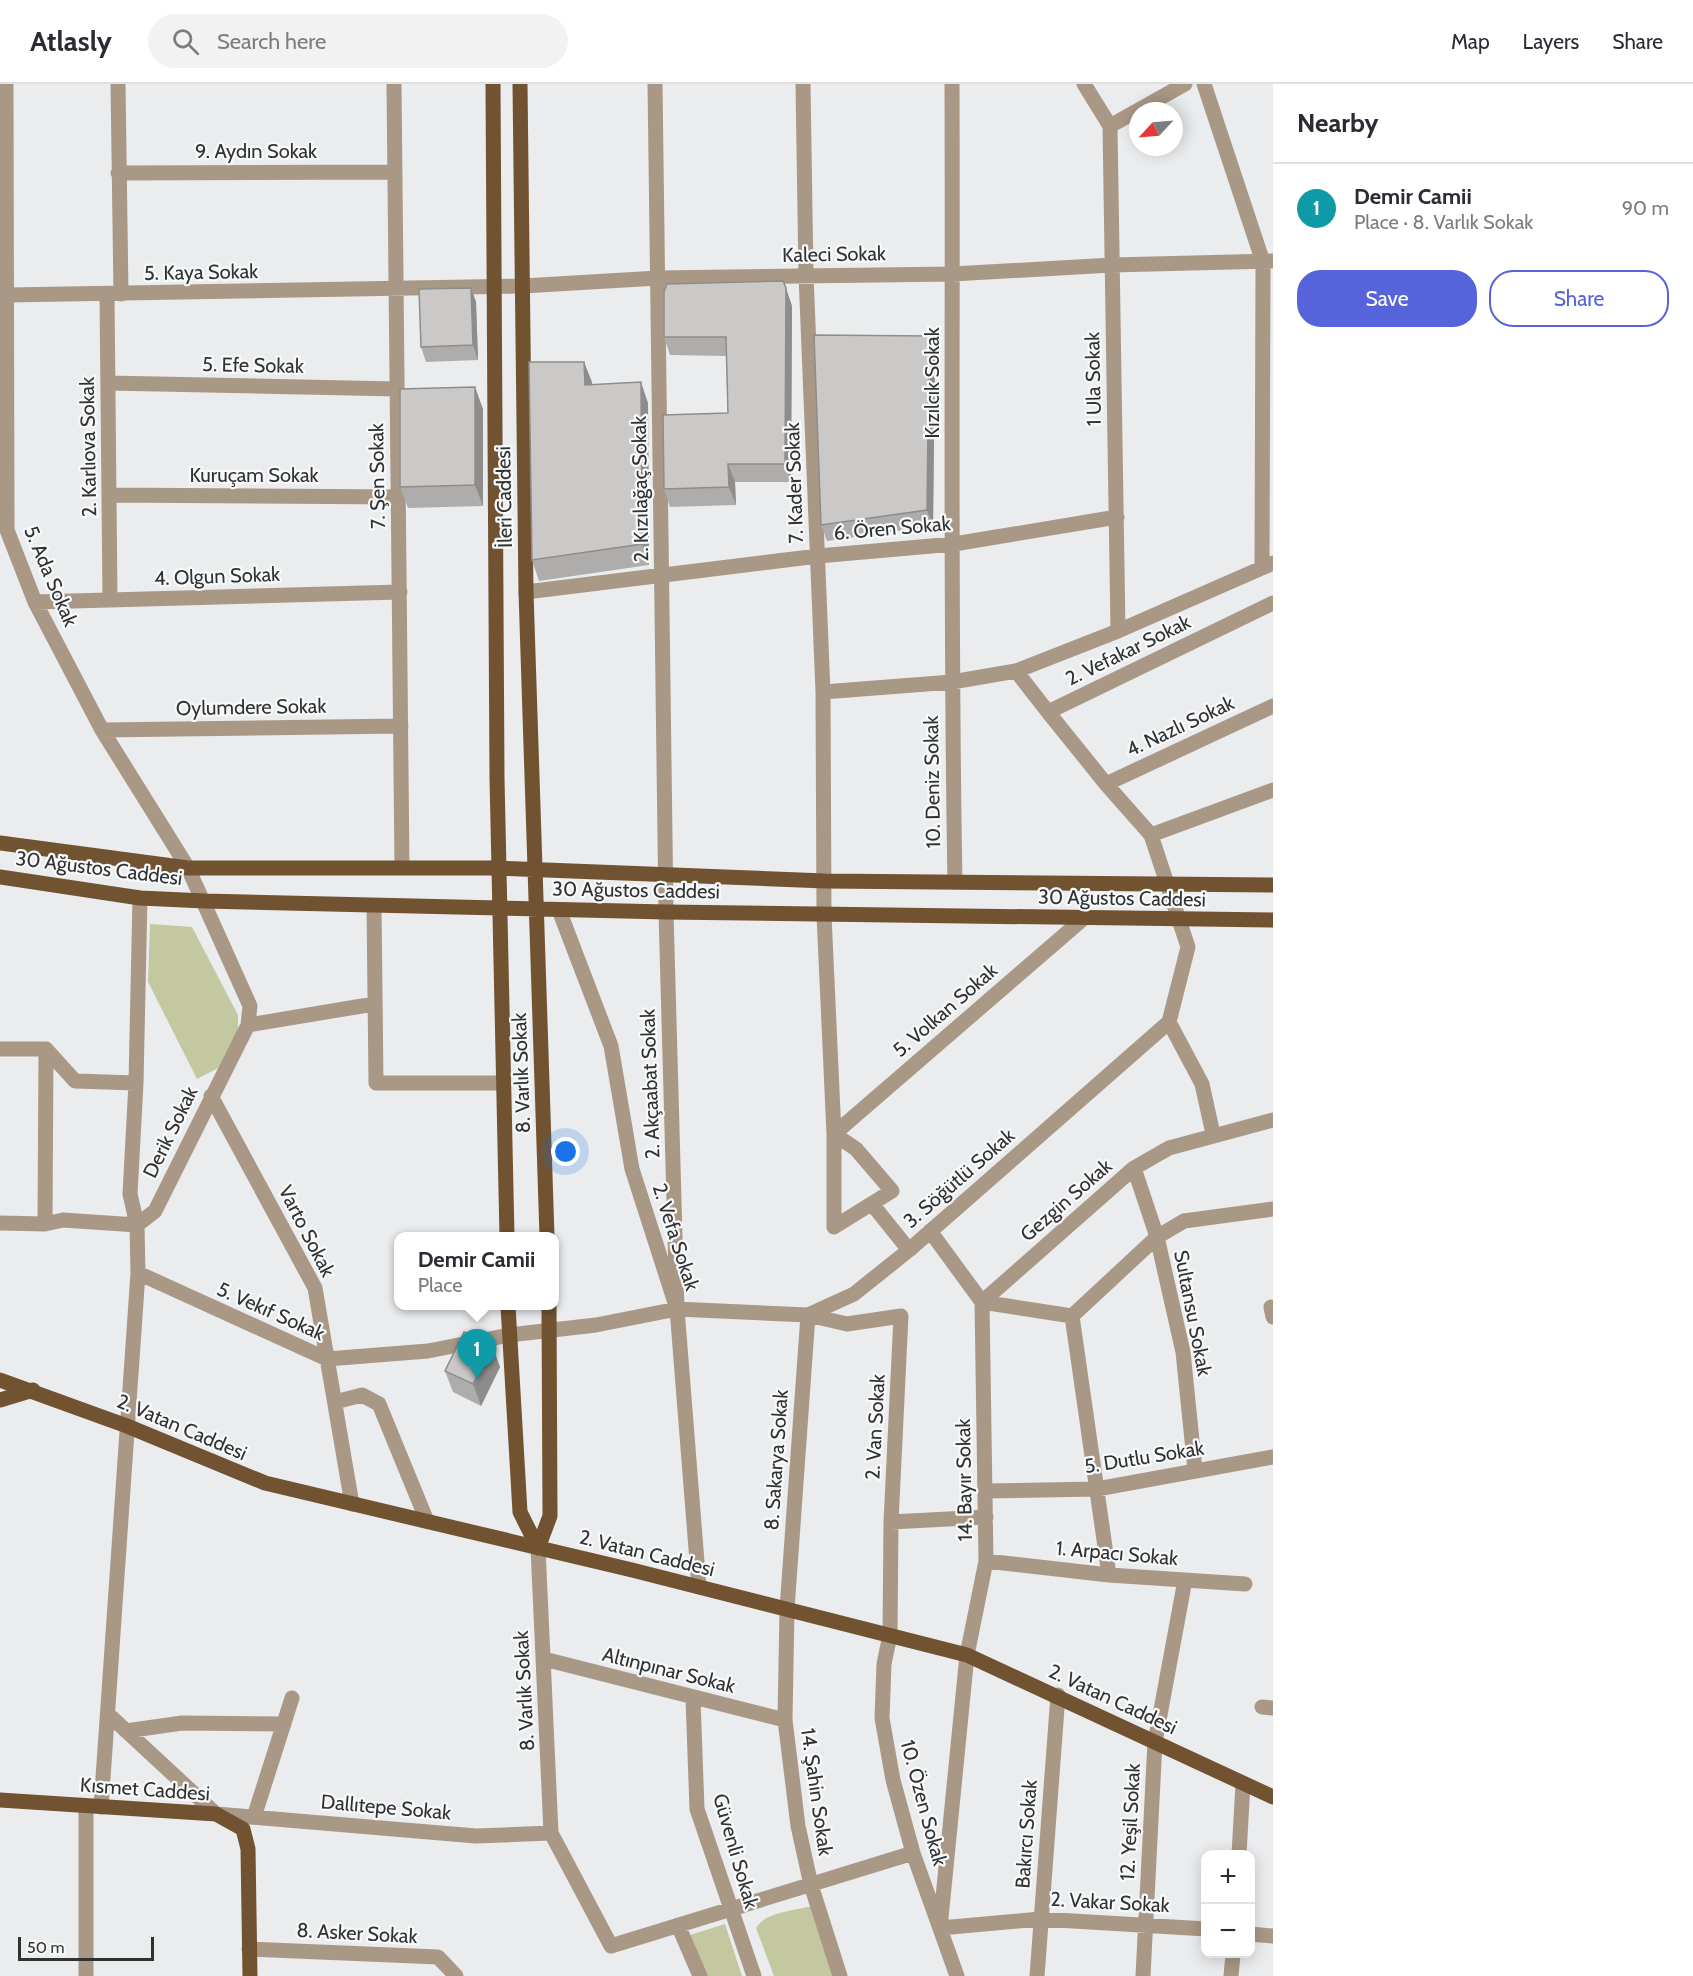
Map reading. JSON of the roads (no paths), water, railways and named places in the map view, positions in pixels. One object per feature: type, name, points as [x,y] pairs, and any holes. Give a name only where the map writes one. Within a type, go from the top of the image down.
[{"type":"main road","name":"İleri Caddesi","points":[[493,84],[500,909]]},
{"type":"main road","name":"İleri Caddesi","points":[[520,84],[526,592],[537,909]]},
{"type":"main road","name":"30 Ağustos Caddesi","points":[[0,843],[188,868],[536,868],[825,881],[1273,885]]},
{"type":"main road","name":"30 Ağustos Caddesi","points":[[0,877],[140,898],[205,901],[824,915],[1273,920]]},
{"type":"main road","name":"8. Varlık Sokak","points":[[500,909],[507,1232]]},
{"type":"main road","name":"8. Varlık Sokak","points":[[537,909],[547,1232]]},
{"type":"main road","name":"8. Varlık Sokak","points":[[508,1310],[520,1512],[538,1548]]},
{"type":"main road","name":"8. Varlık Sokak","points":[[538,1548],[550,1516],[549,1310]]},
{"type":"main road","name":"2. Vatan Caddesi","points":[[0,1380],[33,1390],[127,1426],[265,1483],[699,1587],[968,1655],[1273,1797]]},
{"type":"main road","points":[[0,1400],[33,1390]]},
{"type":"main road","name":"Kısmet Caddesi","points":[[0,1800],[216,1814],[243,1829],[248,1849],[250,1976]]},
{"type":"street","name":"5. Ada Sokak","points":[[6,84],[7,530],[35,602],[102,730],[188,868]]},
{"type":"street","name":"2. Karlıova Sokak","points":[[110,600],[108,383],[114,294],[118,84]]},
{"type":"street","name":"7. Şen Sokak","points":[[394,84],[402,867]]},
{"type":"street","name":"2. Kızılağaç Sokak","points":[[656,84],[666,893]]},
{"type":"street","name":"7. Kader Sokak","points":[[803,84],[806,275],[823,692],[825,881]]},
{"type":"street","name":"Kızılcık Sokak","points":[[951,682],[954,544],[952,84]]},
{"type":"street","points":[[1084,84],[1110,126],[1185,84]]},
{"type":"street","points":[[823,692],[951,682],[1016,671],[1118,631],[1267,566],[1268,262],[1204,84]]},
{"type":"street","name":"1 Ula Sokak","points":[[1110,126],[1118,631]]},
{"type":"street","name":"9. Aydın Sokak","points":[[118,173],[395,172]]},
{"type":"street","name":"Kaleci Sokak","points":[[396,289],[523,286],[658,278],[953,274],[1112,265],[1268,262]]},
{"type":"street","name":"5. Kaya Sokak","points":[[7,295],[396,289]]},
{"type":"street","name":"5. Efe Sokak","points":[[108,383],[397,388]]},
{"type":"street","name":"Kuruçam Sokak","points":[[109,495],[399,496]]},
{"type":"street","name":"6. Ören Sokak","points":[[526,592],[662,573],[954,544],[1117,517]]},
{"type":"street","name":"4. Olgun Sokak","points":[[35,602],[400,592]]},
{"type":"street","name":"2. Vefakar Sokak","points":[[1048,712],[1273,603]]},
{"type":"street","points":[[1016,671],[1106,784],[1151,835],[1181,919],[1188,947],[1169,1022],[1202,1084],[1212,1134]]},
{"type":"street","name":"10. Deniz Sokak","points":[[951,682],[955,882]]},
{"type":"street","name":"4. Nazlı Sokak","points":[[1106,784],[1273,706]]},
{"type":"street","name":"Oylumdere Sokak","points":[[102,730],[401,726]]},
{"type":"street","points":[[1151,835],[1273,790]]},
{"type":"street","points":[[188,868],[205,901],[250,1006],[248,1025],[374,1004]]},
{"type":"street","points":[[825,881],[824,915],[834,1134],[834,1227],[892,1191],[856,1149],[834,1134]]},
{"type":"street","name":"2. Akçaabat Sokak","points":[[666,893],[677,1309]]},
{"type":"street","points":[[86,1976],[94,1806],[108,1714],[138,1273],[137,1225],[130,1194],[136,1083],[140,898]]},
{"type":"street","points":[[374,906],[376,1083],[504,1083]]},
{"type":"street","name":"2. Vefa Sokak","points":[[560,910],[611,1046],[632,1169],[677,1309],[699,1587]]},
{"type":"street","name":"5. Volkan Sokak","points":[[834,1134],[1084,918]]},
{"type":"street","name":"3. Söğütlü Sokak","points":[[677,1309],[808,1315],[854,1294],[909,1250],[1169,1022]]},
{"type":"street","name":"Derik Sokak","points":[[137,1225],[155,1211],[248,1025]]},
{"type":"street","points":[[0,1049],[46,1049],[75,1081],[136,1083]]},
{"type":"street","points":[[45,1224],[46,1049]]},
{"type":"street","name":"Varto Sokak","points":[[211,1096],[315,1288],[352,1504]]},
{"type":"street","name":"Gezgin Sokak","points":[[982,1302],[1134,1168],[1169,1148],[1212,1134],[1273,1120]]},
{"type":"street","name":"Sultansu Sokak","points":[[1134,1168],[1157,1238],[1183,1353],[1195,1470]]},
{"type":"street","points":[[872,1204],[909,1250]]},
{"type":"street","points":[[1072,1316],[1157,1238],[1184,1221],[1273,1209]]},
{"type":"street","points":[[0,1224],[45,1224],[63,1220],[137,1225]]},
{"type":"street","points":[[930,1231],[982,1302],[1072,1316]]},
{"type":"street","name":"5. Vekıf Sokak","points":[[138,1273],[327,1359],[428,1351],[509,1335],[596,1325],[677,1309]]},
{"type":"street","name":"14. Bayır Sokak","points":[[940,1928],[968,1655],[986,1561],[982,1302]]},
{"type":"street","name":"2. Van Sokak","points":[[808,1315],[847,1324],[901,1316],[891,1522],[890,1635]]},
{"type":"street","name":"8. Sakarya Sokak","points":[[787,1609],[808,1315]]},
{"type":"street","points":[[1072,1316],[1109,1575]]},
{"type":"street","points":[[335,1402],[362,1395],[379,1404],[427,1521]]},
{"type":"street","name":"5. Dutlu Sokak","points":[[986,1491],[1097,1489],[1273,1457]]},
{"type":"street","points":[[891,1522],[986,1517]]},
{"type":"street","name":"8. Varlık Sokak","points":[[538,1548],[552,1833]]},
{"type":"street","name":"1. Arpacı Sokak","points":[[986,1561],[1109,1575],[1245,1584]]},
{"type":"street","name":"12. Yeşil Sokak","points":[[1143,1976],[1155,1742],[1185,1580]]},
{"type":"street","name":"14. Şahin Sokak","points":[[787,1609],[785,1720],[798,1826],[811,1885],[840,1976]]},
{"type":"street","name":"10. Özen Sokak","points":[[890,1635],[884,1664],[882,1719],[893,1780],[913,1853],[957,1976]]},
{"type":"street","name":"Altınpınar Sokak","points":[[544,1659],[693,1699],[785,1720]]},
{"type":"street","name":"Bakırcı Sokak","points":[[1037,1976],[1058,1695]]},
{"type":"street","points":[[254,1817],[292,1698]]},
{"type":"street","name":"Güvenli Sokak","points":[[693,1699],[697,1809],[754,1976]]},
{"type":"street","points":[[108,1714],[216,1814]]},
{"type":"street","points":[[126,1731],[182,1723],[284,1724]]},
{"type":"street","points":[[1239,1850],[1243,1784]]},
{"type":"street","name":"Dallıtepe Sokak","points":[[216,1814],[476,1836],[552,1833]]},
{"type":"street","points":[[552,1833],[611,1946],[913,1853]]},
{"type":"street","name":"2. Vakar Sokak","points":[[940,1928],[1040,1919],[1201,1929]]},
{"type":"street","points":[[678,1925],[700,1976]]},
{"type":"street","points":[[1255,1934],[1273,1936]]},
{"type":"street","name":"8. Asker Sokak","points":[[249,1949],[438,1958],[456,1976]]},
{"type":"street","points":[[1231,1976],[1233,1958]]},
{"type":"place","name":"Demir Camii","points":[[477,1379]]}]
